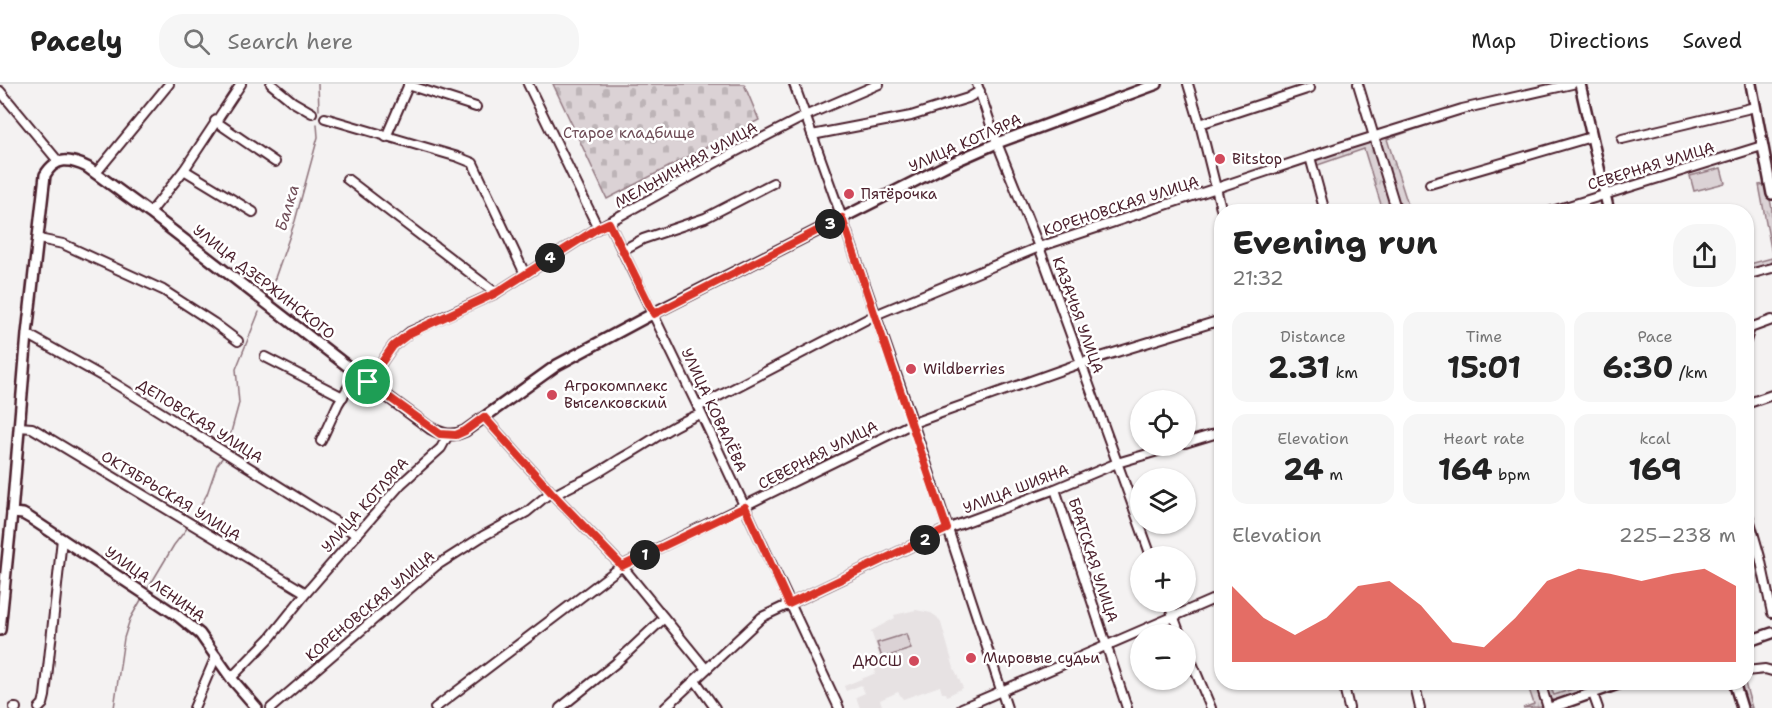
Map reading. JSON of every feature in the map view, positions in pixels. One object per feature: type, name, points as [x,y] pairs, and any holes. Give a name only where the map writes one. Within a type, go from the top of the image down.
[{"type":"main road","name":"УЛИЦА КОТЛЯРА","points":[[448,435],[456,435],[465,431],[557,365],[947,165],[997,143],[1157,84]]},
{"type":"main road","points":[[1580,84],[1607,204]]},
{"type":"main road","points":[[1751,84],[1772,194]]},
{"type":"main road","name":"УЛИЦА ДЗЕРЖИНСКОГО","points":[[58,161],[75,161],[96,173],[368,382],[430,428],[440,434],[448,435]]},
{"type":"main road","points":[[0,630],[27,334],[45,175],[58,161]]},
{"type":"main road","name":"УЛИЦА ЛЕНИНА","points":[[12,513],[23,514],[178,616],[200,634],[231,678],[257,708]]},
{"type":"main road","points":[[1754,639],[1772,633]]},
{"type":"main road","points":[[1549,708],[1603,690]]},
{"type":"main road","points":[[1736,690],[1742,708]]},
{"type":"street","points":[[96,173],[169,84]]},
{"type":"street","points":[[150,213],[184,170],[241,84]]},
{"type":"street","points":[[271,84],[293,102],[312,113]]},
{"type":"street","points":[[528,84],[598,228]]},
{"type":"street","points":[[794,84],[913,423],[1007,708]]},
{"type":"street","name":"МЕЛЬНИЧНАЯ УЛИЦА","points":[[368,382],[393,346],[410,333],[496,293],[598,228],[735,152],[805,116],[879,84]]},
{"type":"street","points":[[1188,84],[1220,204]]},
{"type":"street","points":[[1358,84],[1395,204]]},
{"type":"street","name":"КОРЕНОВСКАЯ УЛИЦА","points":[[271,708],[436,566],[553,494],[581,482],[700,410],[875,315],[1040,247],[1216,188],[1462,109],[1572,84]]},
{"type":"street","points":[[386,137],[406,85],[476,107]]},
{"type":"street","points":[[812,135],[911,116],[968,98],[979,87]]},
{"type":"street","name":"КАЗАЧЬЯ УЛИЦА","points":[[979,87],[997,143],[1040,247],[1147,546]]},
{"type":"street","points":[[1200,124],[1310,88]]},
{"type":"street","points":[[0,91],[58,161]]},
{"type":"street","points":[[1622,139],[1755,107]]},
{"type":"street","points":[[325,118],[473,163],[525,274]]},
{"type":"street","points":[[216,121],[274,162]]},
{"type":"street","points":[[1430,184],[1591,137]]},
{"type":"street","name":"СЕВЕРНАЯ УЛИЦА","points":[[1574,204],[1762,146]]},
{"type":"street","points":[[1310,158],[1323,204]]},
{"type":"street","points":[[184,170],[253,212]]},
{"type":"street","points":[[347,179],[496,293]]},
{"type":"street","points":[[623,250],[643,239],[705,218],[773,183]]},
{"type":"street","name":"УЛИЦА КОВАЛЁВА","points":[[609,223],[700,410],[839,708]]},
{"type":"street","points":[[39,239],[63,244],[164,290],[238,341]]},
{"type":"street","points":[[1754,273],[1772,268]]},
{"type":"street","points":[[1754,327],[1772,321]]},
{"type":"street","name":"СЕВЕРНАЯ УЛИЦА","points":[[435,708],[622,566],[913,423],[1081,363],[1214,322]]},
{"type":"street","name":"ДЕПОВСКАЯ УЛИЦА","points":[[27,334],[114,383],[357,535]]},
{"type":"street","points":[[265,357],[343,397]]},
{"type":"street","points":[[321,441],[338,404],[357,373]]},
{"type":"street","points":[[1754,401],[1772,395]]},
{"type":"street","points":[[484,417],[622,566],[706,669]]},
{"type":"street","name":"ОКТЯБРЬСКАЯ УЛИЦА","points":[[20,427],[32,428],[306,593]]},
{"type":"street","points":[[1196,440],[1214,434]]},
{"type":"street","name":"УЛИЦА КОТЛЯРА","points":[[231,678],[270,638],[401,484],[441,448],[448,435]]},
{"type":"street","name":"УЛИЦА ШИЯНА","points":[[665,708],[762,617],[947,529],[1117,463],[1141,456]]},
{"type":"street","name":"БРАТСКАЯ УЛИЦА","points":[[1055,489],[1127,708]]},
{"type":"street","points":[[1754,536],[1772,613]]},
{"type":"street","points":[[39,708],[45,696],[63,539]]},
{"type":"street","points":[[962,708],[1214,599]]},
{"type":"street","points":[[1171,612],[1176,624]]},
{"type":"street","points":[[560,708],[616,663],[664,618]]},
{"type":"street","points":[[194,708],[216,656]]},
{"type":"street","points":[[1754,670],[1772,671]]},
{"type":"street","points":[[1196,672],[1211,708]]},
{"type":"street","points":[[695,680],[715,708]]},
{"type":"street","points":[[1345,690],[1349,708]]},
{"type":"street","points":[[1415,690],[1420,708]]},
{"type":"street","points":[[1543,690],[1549,708]]},
{"type":"street","points":[[1593,694],[1598,708]]},
{"type":"shaded area","name":"ДЮСШ","points":[[916,610],[931,613],[941,623],[954,668],[963,688],[947,696],[946,693],[942,693],[940,686],[903,699],[898,692],[880,700],[883,708],[860,708],[856,697],[865,693],[861,685],[846,691],[844,686],[876,673],[872,664],[880,658],[871,631],[895,618],[894,615]]},
{"type":"green space","name":"Старое кладбище","points":[[553,84],[744,84],[759,120],[607,199]]},
{"type":"green space","points":[[1427,122],[1428,125],[1387,139],[1408,204],[1397,204],[1378,141],[1380,137]]},
{"type":"green space","points":[[1373,140],[1393,204],[1381,204],[1364,149],[1315,166],[1314,159]]},
{"type":"green space","points":[[1721,168],[1725,183],[1694,191],[1690,176]]},
{"type":"green space","points":[[1767,184],[1772,209],[1772,254],[1759,185]]},
{"type":"green space","points":[[1772,258],[1772,266],[1754,271],[1754,263]]},
{"type":"green space","points":[[906,634],[911,649],[882,658],[877,643]]},
{"type":"green space","points":[[1529,690],[1540,690],[1544,704],[1541,707],[1523,708],[1534,704]]},
{"type":"green space","points":[[1545,690],[1552,690],[1554,695],[1569,690],[1581,690],[1573,696],[1556,702],[1548,698]]},
{"type":"green space","points":[[1739,690],[1747,690],[1752,708],[1744,708]]},
{"type":"waterway","name":"Балка","points":[[318,84],[319,110]]},
{"type":"waterway","name":"Балка","points":[[269,295],[295,221],[318,137],[317,124]]},
{"type":"waterway","name":"Балка","points":[[227,447],[239,403],[236,369],[259,312]]},
{"type":"waterway","name":"Балка","points":[[195,516],[207,494],[217,465],[223,457]]},
{"type":"waterway","name":"Балка","points":[[149,587],[174,545],[188,527]]},
{"type":"waterway","name":"Балка","points":[[114,708],[124,638],[130,619],[141,600]]},
{"type":"place","name":"Bitstop","points":[[1220,159]]},
{"type":"place","name":"Пятёрочка","points":[[849,194]]},
{"type":"place","name":"Wildberries","points":[[911,369]]},
{"type":"place","name":"Агрокомплекс Выселковский","points":[[552,395]]},
{"type":"place","name":"Мировые судьи","points":[[971,658]]},
{"type":"place","name":"ДЮСШ","points":[[914,661]]},
{"type":"route","points":[[842,218],[947,529],[789,604],[745,507],[622,566],[551,492],[484,417],[456,435],[440,434],[368,382],[393,346],[410,333],[496,293],[609,223],[654,314],[842,218]]}]
